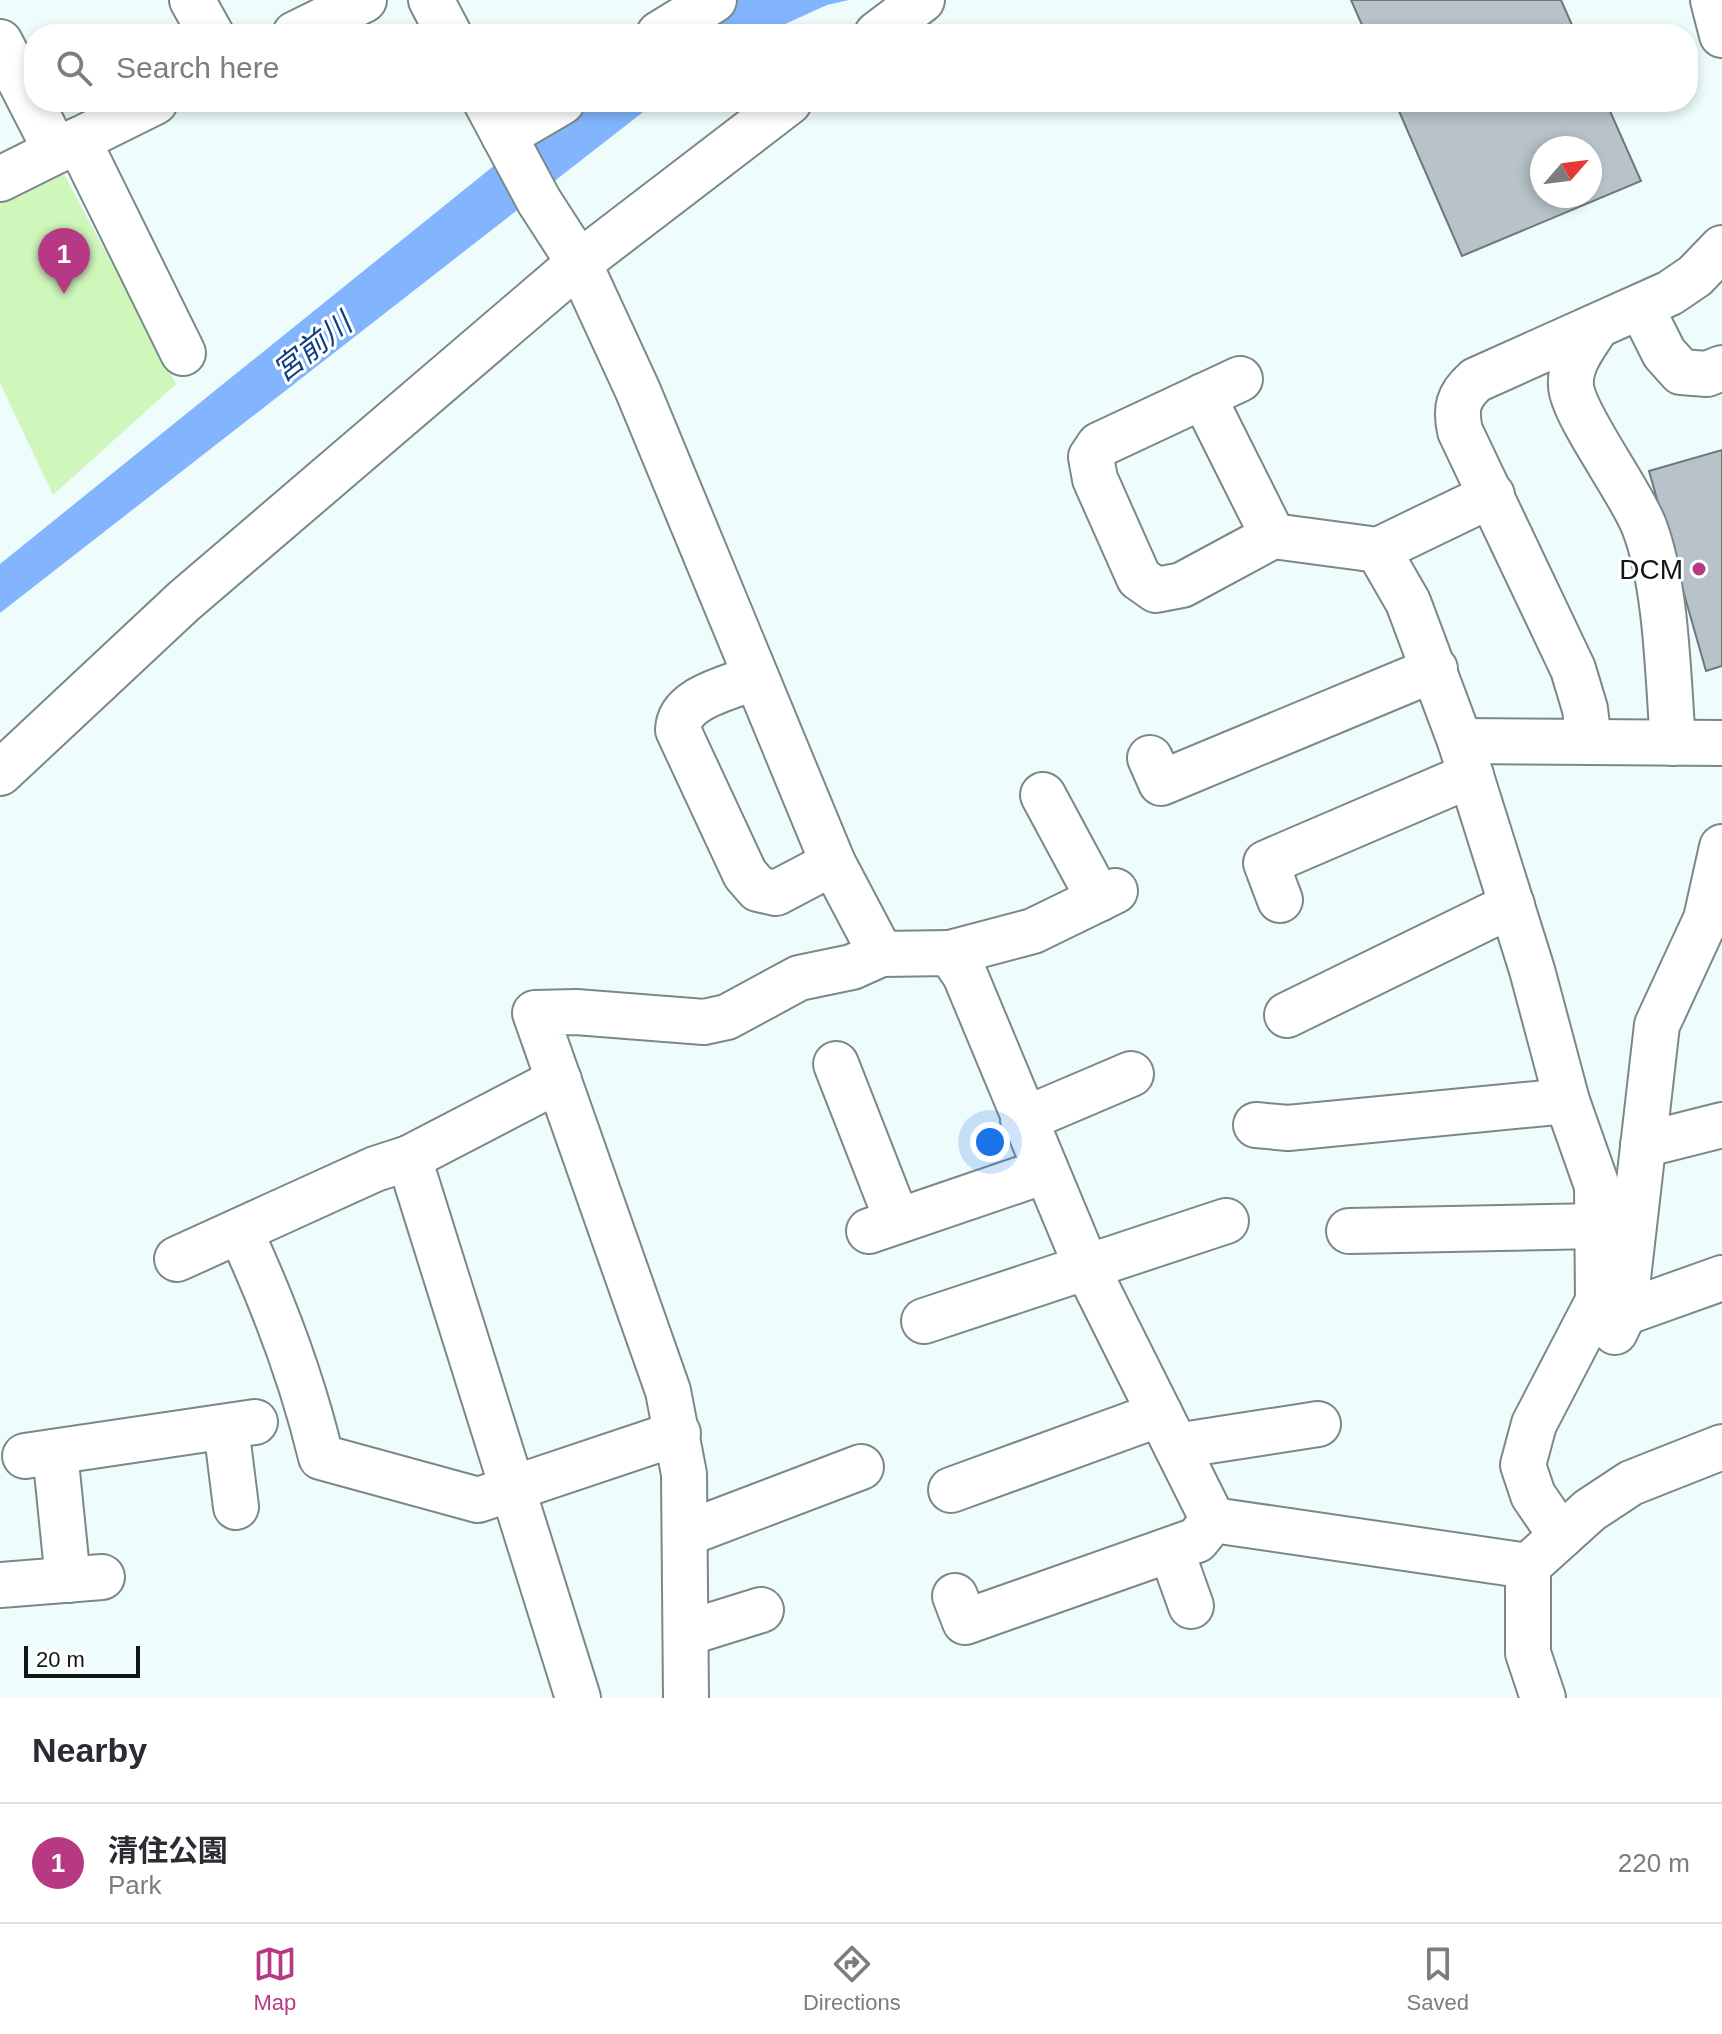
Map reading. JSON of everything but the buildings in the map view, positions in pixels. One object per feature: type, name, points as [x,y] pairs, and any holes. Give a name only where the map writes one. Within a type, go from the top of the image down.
[{"type":"street","points":[[192,0],[205,24]]},
{"type":"street","points":[[315,24],[364,0]]},
{"type":"street","points":[[431,0],[444,24]]},
{"type":"street","points":[[675,24],[714,0]]},
{"type":"street","points":[[890,24],[922,0]]},
{"type":"street","points":[[1713,0],[1722,35]]},
{"type":"street","points":[[0,42],[24,79]]},
{"type":"street","points":[[46,112],[183,353]]},
{"type":"street","points":[[0,179],[135,112]]},
{"type":"street","points":[[536,112],[499,126],[539,201],[579,263],[638,391],[833,863],[881,954]]},
{"type":"street","points":[[0,773],[184,601],[579,263],[776,112]]},
{"type":"street","points":[[1589,742],[1585,709],[1573,669],[1460,431],[1456,411],[1462,392],[1476,380],[1641,307],[1695,276],[1722,248]]},
{"type":"street","points":[[1641,307],[1664,353],[1681,372],[1707,374],[1722,368]]},
{"type":"street","points":[[1597,326],[1575,361],[1571,387],[1580,411],[1628,489],[1645,529],[1655,568],[1673,743]]},
{"type":"street","points":[[1273,536],[1222,388],[1099,445],[1091,457],[1095,479],[1139,578],[1156,590],[1182,585],[1273,536],[1378,550],[1492,495]]},
{"type":"street","points":[[1378,550],[1408,602],[1466,758],[1512,905],[1567,1101],[1597,1186],[1598,1301],[1534,1424],[1523,1465],[1533,1495],[1561,1536]]},
{"type":"street","points":[[1150,758],[1161,783],[1435,669]]},
{"type":"street","points":[[756,677],[686,707],[679,718],[678,730],[745,874],[758,889],[776,893],[833,863]]},
{"type":"street","points":[[1280,900],[1266,863],[1466,758],[1589,742],[1722,743]]},
{"type":"street","points":[[686,1698],[684,1474],[678,1433],[668,1391],[535,1013],[704,1022],[727,1017],[799,978],[852,967],[881,954],[950,953],[1033,931],[1107,895],[1043,795]]},
{"type":"street","points":[[1587,1387],[1624,1313],[1657,1025],[1711,935],[1706,919],[1722,847]]},
{"type":"street","points":[[1287,1015],[1512,905]]},
{"type":"street","points":[[950,953],[965,975],[1087,1268],[1213,1520]]},
{"type":"street","points":[[836,1064],[883,1226],[1045,1171]]},
{"type":"street","points":[[1023,1120],[1131,1074]]},
{"type":"street","points":[[177,1259],[375,1169],[409,1158],[559,1080]]},
{"type":"street","points":[[1256,1125],[1288,1128],[1567,1101]]},
{"type":"street","points":[[1643,1145],[1722,1125]]},
{"type":"street","points":[[409,1158],[578,1698]]},
{"type":"street","points":[[924,1321],[1226,1221]]},
{"type":"street","points":[[1349,1231],[1597,1226]]},
{"type":"street","points":[[240,1231],[269,1294],[307,1396],[321,1457],[478,1500],[678,1433]]},
{"type":"street","points":[[1624,1313],[1722,1278]]},
{"type":"street","points":[[0,1585],[85,1578],[40,1454],[240,1424],[236,1507]]},
{"type":"street","points":[[951,1490],[1168,1430],[1318,1424]]},
{"type":"street","points":[[1543,1698],[1528,1653],[1528,1566],[1590,1510],[1631,1483],[1722,1447]]},
{"type":"street","points":[[685,1534],[861,1467]]},
{"type":"street","points":[[1213,1520],[1528,1566]]},
{"type":"street","points":[[955,1596],[965,1622],[1197,1540],[1213,1520]]},
{"type":"street","points":[[1171,1550],[1191,1606]]},
{"type":"street","points":[[687,1633],[761,1610]]},
{"type":"green space","points":[[63,172],[176,384],[53,495],[0,383],[0,204]]},
{"type":"water","points":[[728,0],[849,0],[827,5],[785,24],[687,24]]},
{"type":"water","name":"宮前川","points":[[561,112],[643,112],[0,613],[0,564]]},
{"type":"place","name":"清住公園","points":[[64,294]]},
{"type":"place","name":"DCM","points":[[1699,569]]}]
